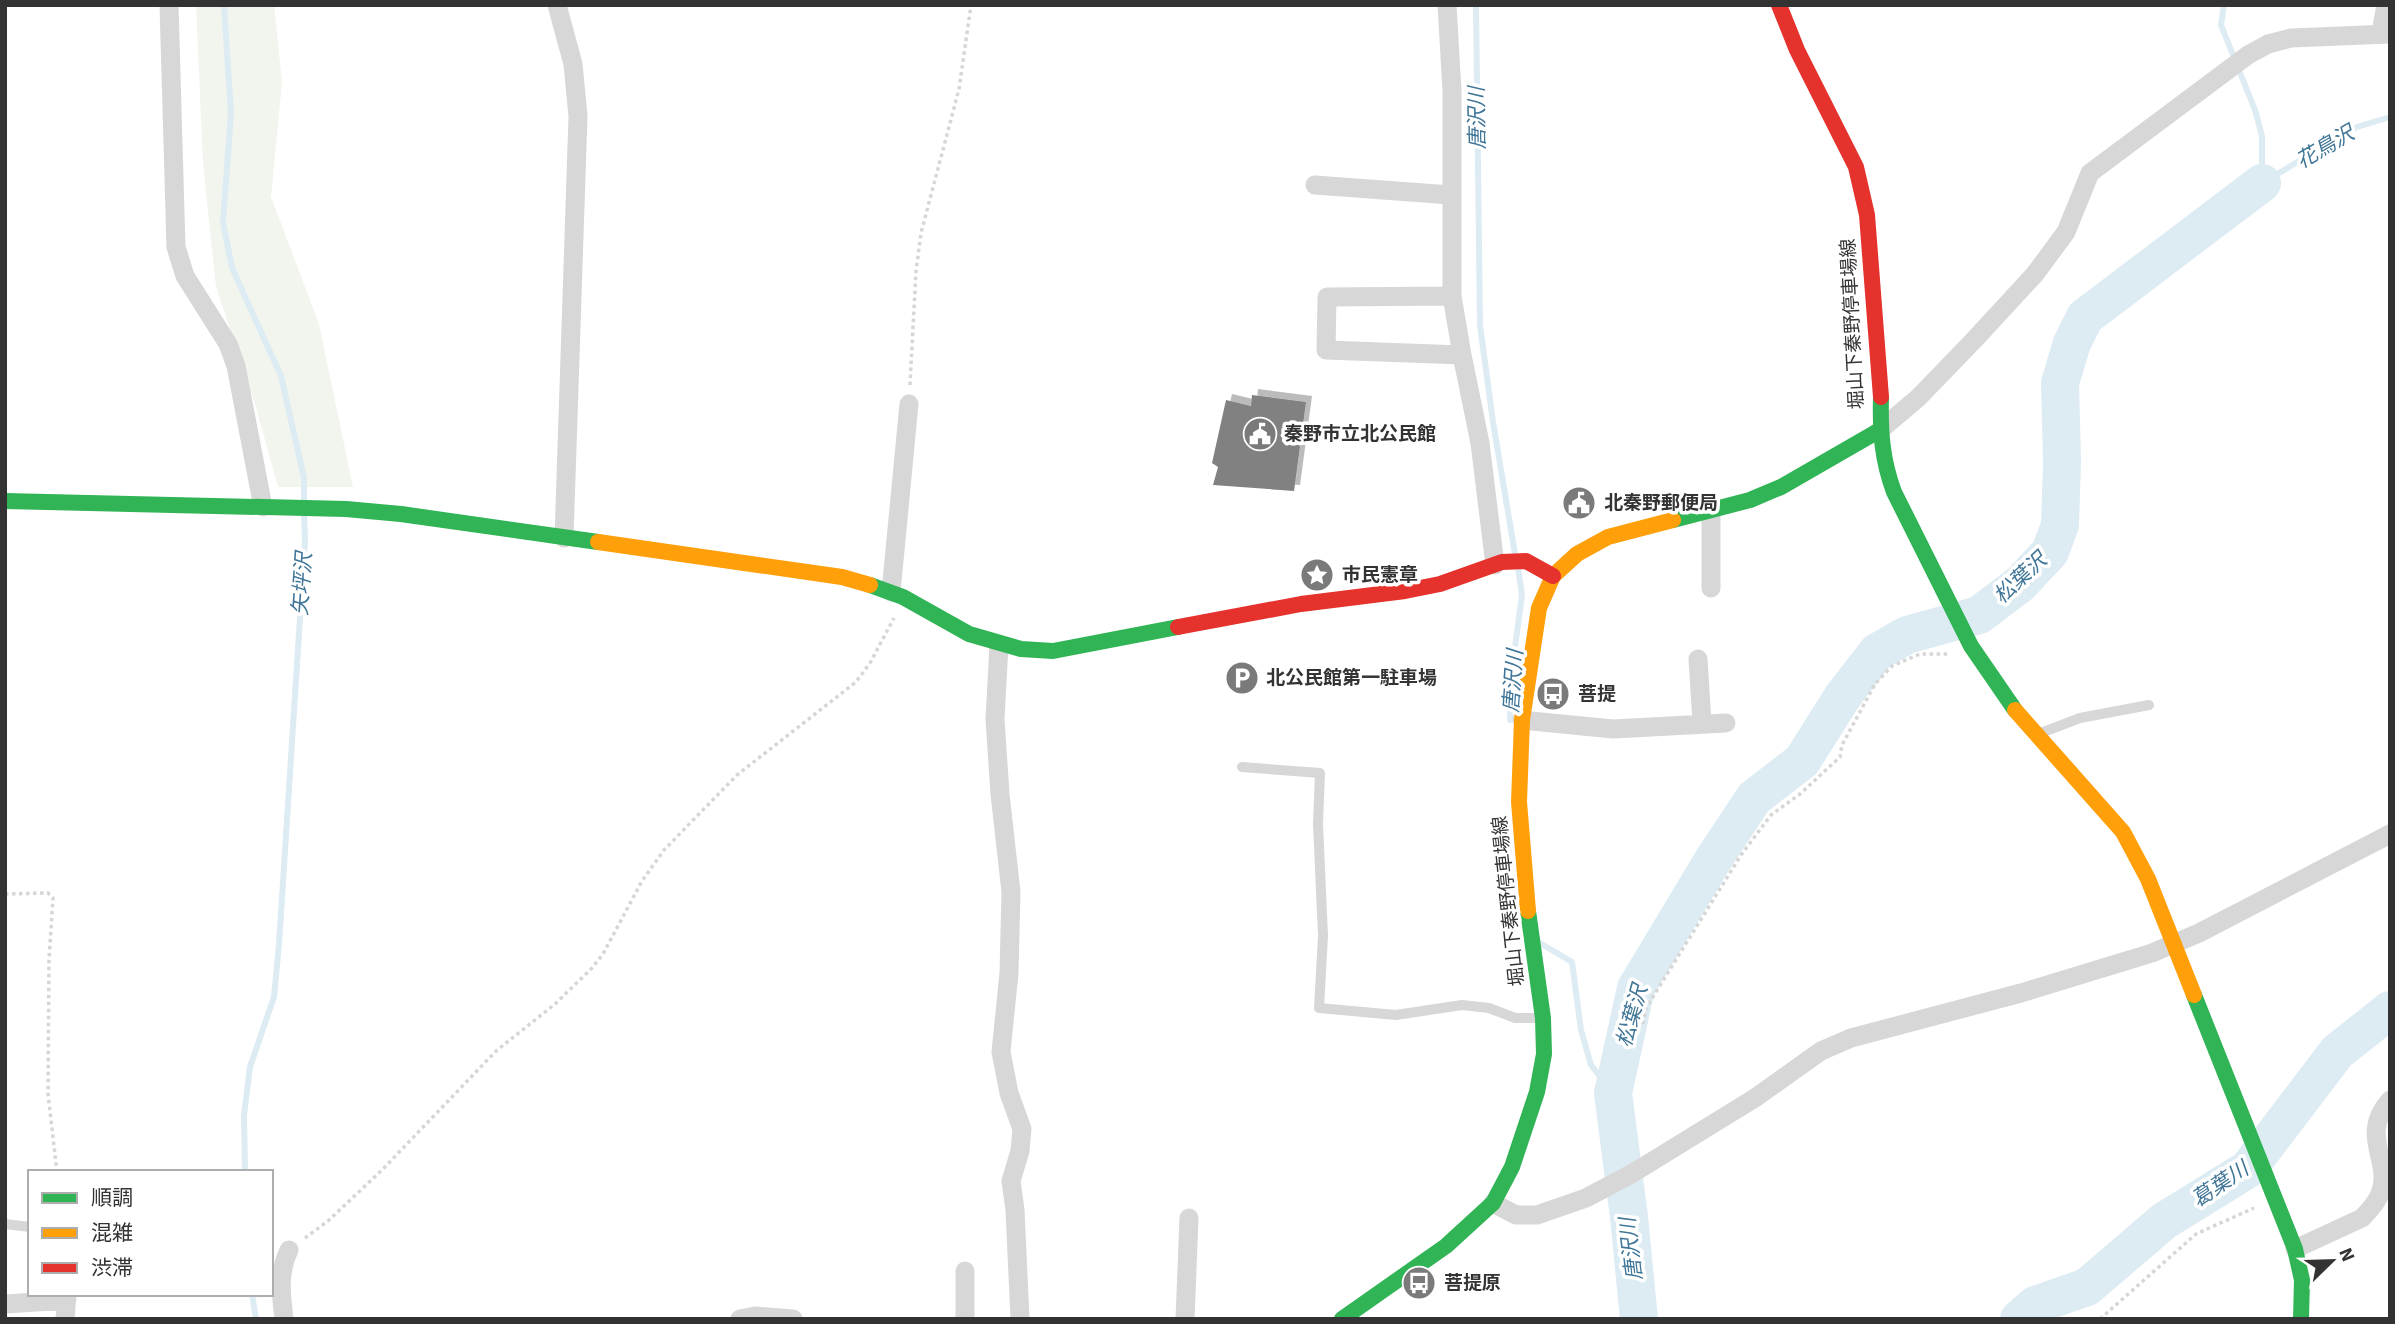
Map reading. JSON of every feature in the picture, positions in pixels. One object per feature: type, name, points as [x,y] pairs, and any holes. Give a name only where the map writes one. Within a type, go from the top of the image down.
[{"type":"street","points":[[169,5],[176,247],[185,276],[228,344],[236,366],[262,507]]},
{"type":"street","points":[[556,5],[573,64],[578,116],[564,538]]},
{"type":"street","points":[[1447,5],[1452,91],[1452,296],[1480,443],[1499,564]]},
{"type":"street","name":"堀山下秦野停車場線","points":[[1342,1319],[1446,1246],[1493,1203],[1512,1167],[1537,1092],[1544,1054],[1544,1018],[1524,885],[1519,802],[1522,720],[1539,608],[1553,576],[1577,554],[1608,537],[1750,500],[1780,487],[1880,430],[1881,390],[1873,285],[1867,215],[1861,182],[1797,50],[1779,5]]},
{"type":"street","points":[[2301,1319],[2302,1280],[2295,1249],[2148,879],[2123,832],[2008,703],[1968,640],[1890,480],[1885,468],[1880,430],[1928,388],[2035,274],[2066,232],[2090,173],[2248,55],[2268,44],[2291,38],[2386,34],[2386,5]]},
{"type":"street","points":[[1315,185],[1451,195]]},
{"type":"street","points":[[1452,296],[1327,297],[1326,350],[1462,355]]},
{"type":"street","points":[[897,595],[909,404]]},
{"type":"street","points":[[5,501],[346,509],[401,514],[842,577],[897,595],[968,633],[999,645],[1026,651],[1054,651],[1301,604],[1405,591],[1440,584],[1499,564],[1526,561],[1553,576]]},
{"type":"street","points":[[1710,588],[1711,512]]},
{"type":"street","points":[[999,645],[995,719],[1011,892],[1009,973],[1001,1052],[1009,1093],[1022,1129],[1020,1152],[1011,1181],[1015,1210],[1020,1319]]},
{"type":"street","points":[[1698,659],[1702,723]]},
{"type":"street","points":[[1522,720],[1613,729],[1726,723]]},
{"type":"street","points":[[1493,1203],[1516,1215],[1537,1214],[1586,1198],[1633,1173],[1755,1098],[1821,1051],[1851,1038],[2113,966],[2174,944],[2390,834]]},
{"type":"street","points":[[2295,1249],[2362,1218],[2370,1210],[2381,1192],[2383,1179],[2376,1126],[2383,1108],[2390,1100]]},
{"type":"street","points":[[1185,1319],[1189,1218]]},
{"type":"street","points":[[284,1319],[281,1285],[283,1263],[289,1250]]},
{"type":"street","points":[[965,1271],[965,1319]]},
{"type":"street","points":[[5,1304],[66,1304]]},
{"type":"street","points":[[740,1319],[755,1316],[793,1319]]},
{"type":"lane","points":[[2036,735],[2080,718],[2149,705]]},
{"type":"lane","points":[[1242,767],[1320,773],[1318,824],[1323,936],[1320,1008],[1396,1015],[1462,1005],[1489,1008],[1515,1018],[1544,1018]]},
{"type":"lane","points":[[5,1224],[28,1227]]},
{"type":"path","points":[[909,404],[916,271],[921,233],[960,89],[971,5]]},
{"type":"path","points":[[289,1250],[328,1221],[383,1170],[496,1051],[555,1004],[592,968],[603,954],[642,881],[664,850],[737,775],[856,682],[870,663],[895,616],[897,595]]},
{"type":"path","points":[[1643,1024],[1646,1008],[1741,855],[1771,815],[1800,794],[1840,757],[1842,745],[1875,684],[1892,666],[1920,654],[1952,654],[1968,640]]},
{"type":"path","points":[[5,894],[48,893],[53,898],[48,960],[48,1094],[57,1170]]},
{"type":"path","points":[[2100,1319],[2196,1234],[2274,1194]]},
{"type":"shaded area","points":[[196,5],[274,5],[282,82],[271,197],[319,324],[353,487],[278,487],[255,404],[216,287],[203,164]]},
{"type":"building","name":"秦野市立北公民館","points":[[1252,395],[1306,402],[1294,491],[1213,485],[1218,467],[1212,463],[1226,400],[1251,406]]},
{"type":"waterway","name":"矢坪沢","points":[[224,5],[231,113],[223,222],[232,268],[281,376],[304,478],[304,503]]},
{"type":"waterway","name":"唐沢川","points":[[1476,5],[1480,325],[1515,554]]},
{"type":"waterway","name":"松葉沢","points":[[2224,5],[2221,25],[2255,110],[2262,136],[2262,183]]},
{"type":"waterway","name":"花鳥沢","points":[[2262,183],[2357,127],[2390,117]]},
{"type":"waterway","name":"松葉沢","points":[[1639,1319],[1613,1093],[1636,988],[1713,860],[1754,798],[1802,761],[1843,696],[1877,652],[1907,635],[1979,615],[2020,584],[2050,552],[2060,525],[2060,383],[2072,343],[2085,317],[2262,183]]},
{"type":"waterway","name":"矢坪沢","points":[[245,1170],[244,1115],[250,1067],[274,997],[279,944],[305,540],[304,514]]},
{"type":"waterway","name":"唐沢川","points":[[1510,720],[1511,677],[1522,595],[1518,568]]},
{"type":"waterway","name":"唐沢川","points":[[1508,833],[1510,893],[1516,915]]},
{"type":"waterway","name":"唐沢川","points":[[1540,943],[1572,962],[1581,1030],[1591,1065],[1613,1093]]},
{"type":"waterway","name":"葛葉川","points":[[2019,1319],[2035,1305],[2087,1287],[2164,1221],[2248,1169],[2337,1052],[2390,1010]]},
{"type":"waterway","name":"矢坪沢","points":[[252,1296],[256,1319]]},
{"type":"traffic: fast","points":[[1881,397],[1883,445],[1894,492],[1971,646],[2015,710]]},
{"type":"traffic: fast","points":[[1673,520],[1750,500],[1781,487],[1880,430]]},
{"type":"traffic: fast","points":[[5,501],[346,509],[401,514],[598,542]]},
{"type":"traffic: fast","points":[[870,585],[903,597],[969,634],[1021,649],[1053,651],[1178,627]]},
{"type":"traffic: fast","points":[[1342,1319],[1446,1246],[1493,1203],[1512,1167],[1537,1092],[1544,1054],[1543,1018],[1528,911]]},
{"type":"traffic: fast","points":[[2194,995],[2295,1249],[2302,1280],[2301,1319]]},
{"type":"traffic: slow","points":[[1528,911],[1519,802],[1522,720],[1539,608],[1553,576],[1577,554],[1608,537],[1673,520]]},
{"type":"traffic: slow","points":[[598,542],[842,577],[870,585]]},
{"type":"traffic: slow","points":[[2015,710],[2123,832],[2148,879],[2194,995]]},
{"type":"traffic: jam","points":[[1779,5],[1797,50],[1856,167],[1867,215],[1881,397]]},
{"type":"traffic: jam","points":[[1178,627],[1301,604],[1440,584],[1502,562],[1526,561],[1553,576]]},
{"type":"place","name":"秦野市立北公民館","points":[[1260,434]]},
{"type":"place","name":"北秦野郵便局","points":[[1579,503]]},
{"type":"place","name":"市民憲章","points":[[1317,575]]},
{"type":"place","name":"北公民館第一駐車場","points":[[1242,678]]},
{"type":"place","name":"菩提","points":[[1553,694]]},
{"type":"place","name":"菩提原","points":[[1419,1283]]}]
